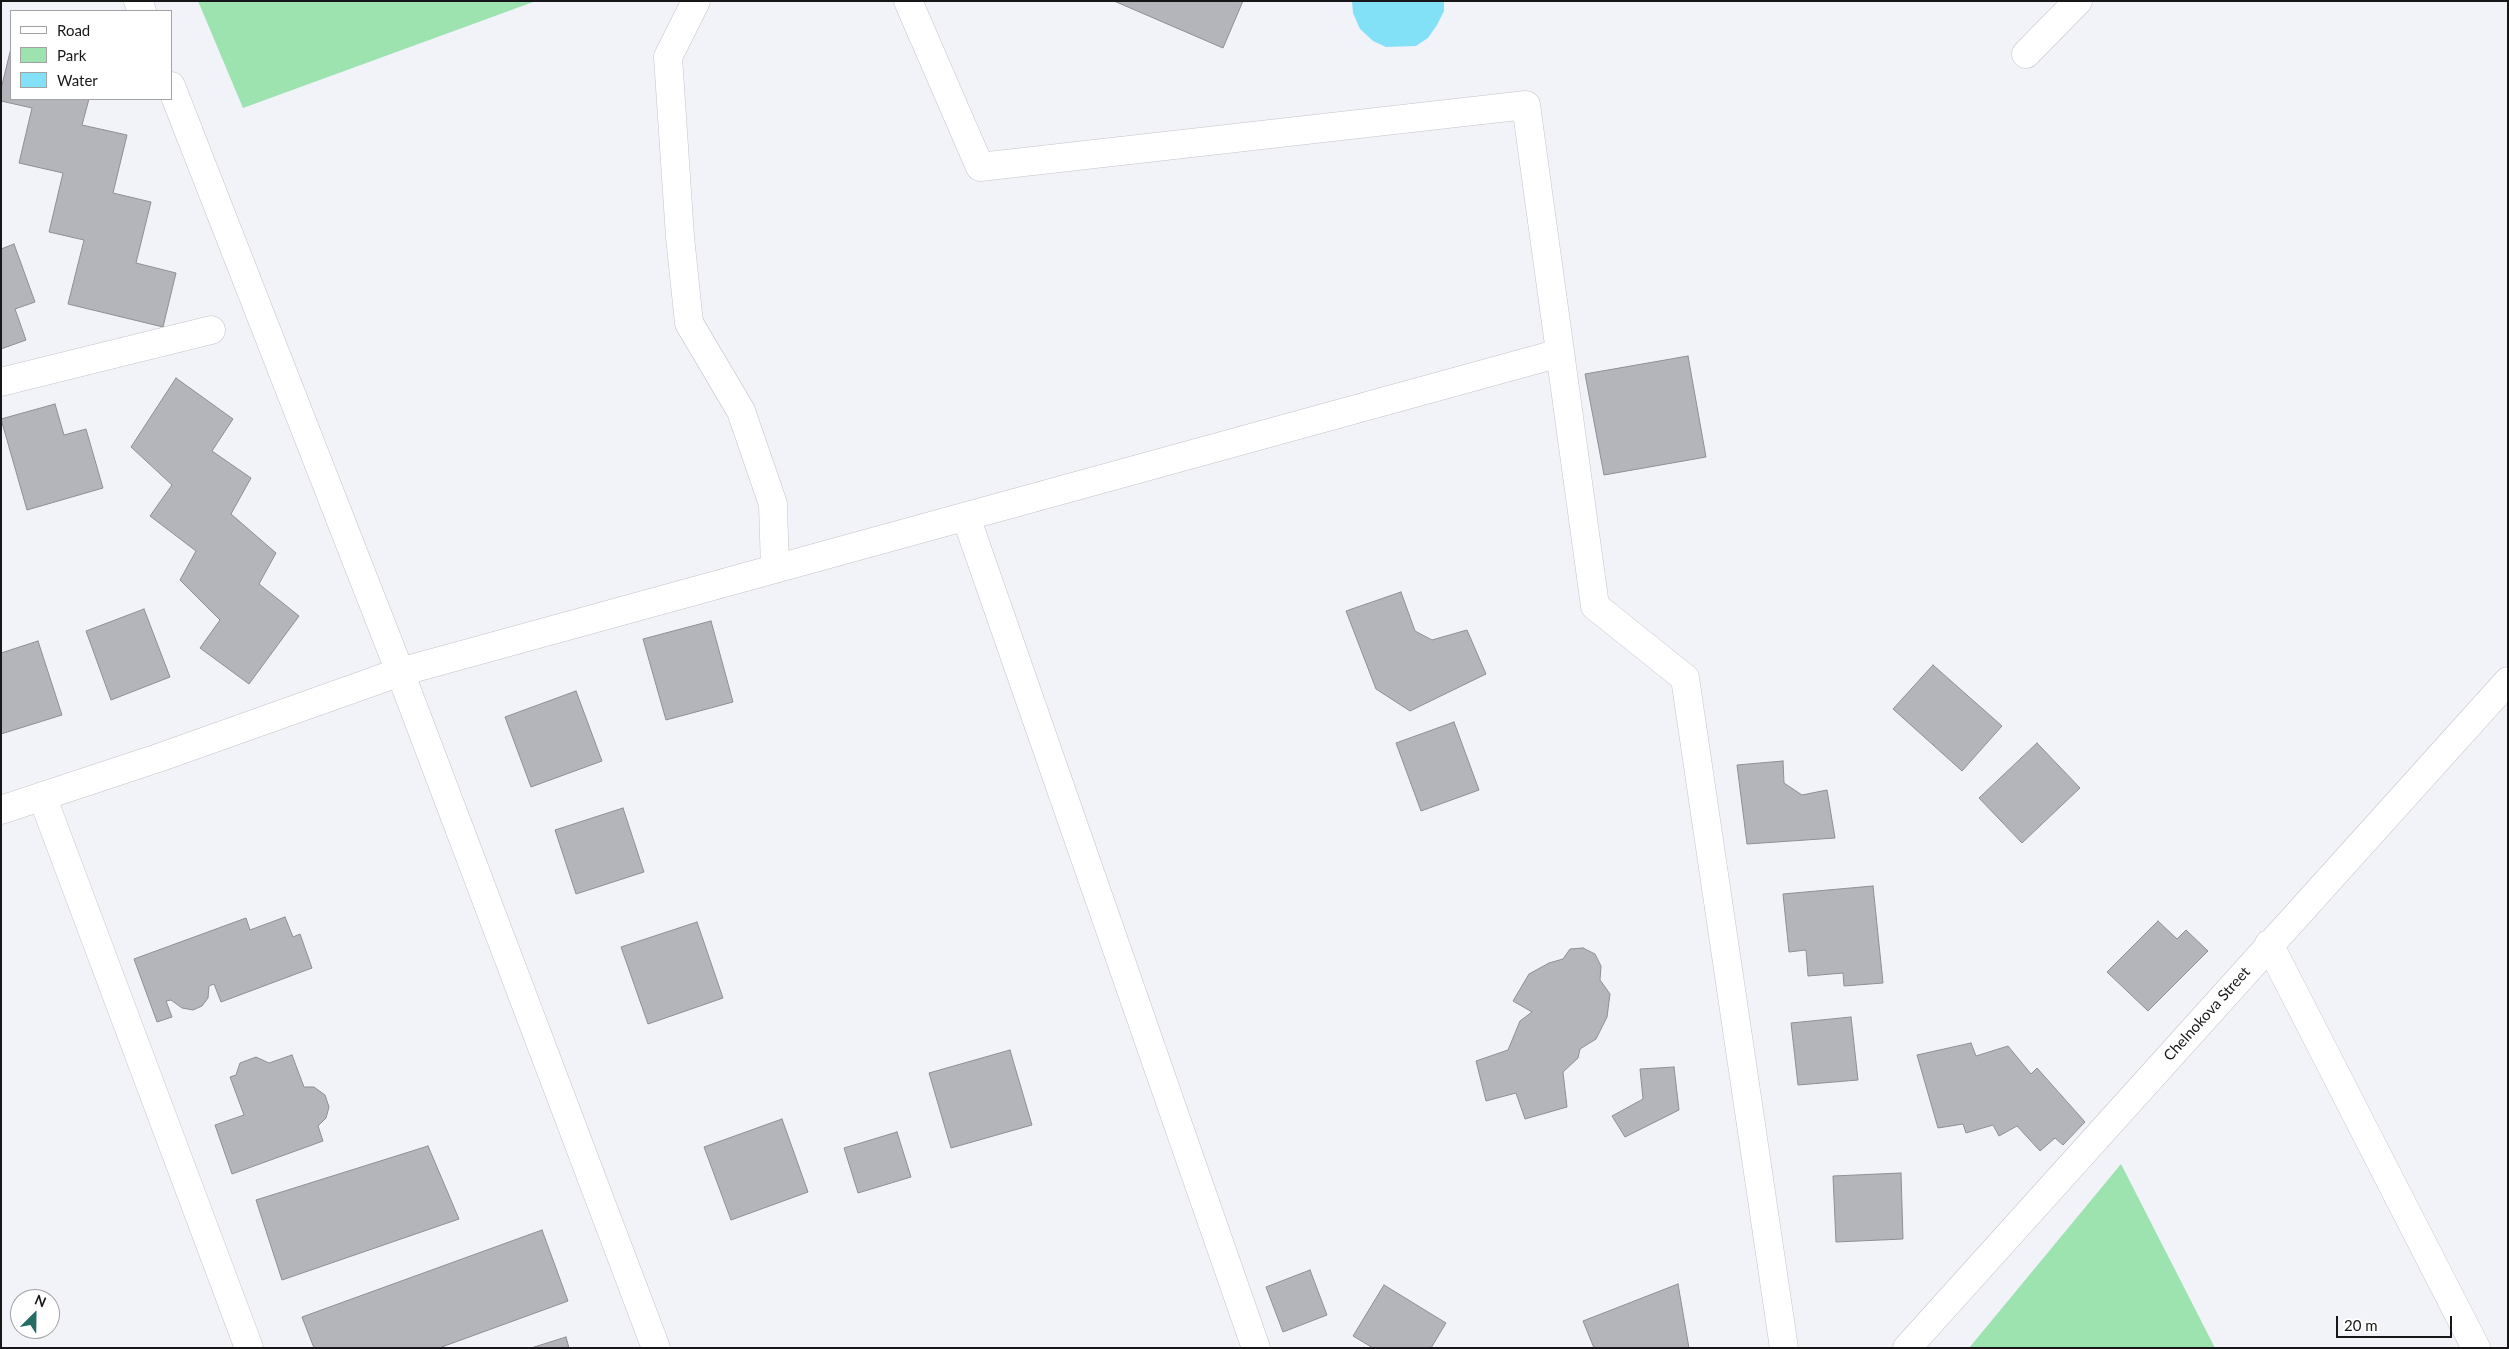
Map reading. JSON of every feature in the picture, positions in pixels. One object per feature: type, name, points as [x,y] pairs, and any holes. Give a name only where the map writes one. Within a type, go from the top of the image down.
[{"type":"street","points":[[696,1],[668,56],[680,237],[689,322],[741,410],[772,504],[776,569]]},
{"type":"street","points":[[908,1],[980,167],[1526,105],[1595,606],[1685,678],[1784,1348]]},
{"type":"street","points":[[2026,54],[2078,1]]},
{"type":"street","points":[[172,89],[400,672],[656,1348]]},
{"type":"street","points":[[1,382],[210,330]]},
{"type":"street","points":[[1,810],[400,672],[1560,352]]},
{"type":"street","points":[[966,516],[1256,1348]]},
{"type":"street","name":"Chelnokova Street","points":[[1906,1348],[2508,681]]},
{"type":"street","points":[[42,796],[249,1348]]},
{"type":"street","points":[[2269,944],[2476,1348]]},
{"type":"green space","points":[[198,1],[536,1],[243,108]]},
{"type":"green space","points":[[2121,1164],[2215,1348],[1969,1348]]},
{"type":"water","points":[[1352,1],[1444,1],[1444,11],[1428,38],[1416,46],[1386,47],[1373,41],[1360,29],[1353,13]]},
{"type":"building","points":[[1114,1],[1243,1],[1223,48]]},
{"type":"building","points":[[10,52],[10,100],[89,100],[82,125],[127,135],[113,193],[151,202],[136,263],[176,273],[163,327],[68,304],[84,240],[49,232],[63,173],[19,163],[32,108],[1,101],[1,89]]},
{"type":"building","points":[[14,244],[35,302],[15,309],[26,340],[1,349],[1,249]]},
{"type":"building","points":[[1688,356],[1706,457],[1604,475],[1585,374]]},
{"type":"building","points":[[176,378],[233,419],[212,451],[251,478],[231,514],[276,553],[259,584],[299,616],[249,684],[200,648],[220,620],[180,580],[196,551],[150,516],[172,485],[131,447]]},
{"type":"building","points":[[55,404],[64,435],[86,429],[103,488],[27,510],[1,419]]},
{"type":"building","points":[[1401,592],[1415,631],[1432,640],[1467,630],[1486,674],[1410,711],[1376,689],[1346,611]]},
{"type":"building","points":[[144,609],[170,677],[111,700],[86,631]]},
{"type":"building","points":[[711,621],[733,702],[666,720],[643,639]]},
{"type":"building","points":[[38,641],[62,715],[1,734],[1,653]]},
{"type":"building","points":[[1933,665],[2002,726],[1962,771],[1893,709]]},
{"type":"building","points":[[576,691],[602,761],[531,787],[505,717]]},
{"type":"building","points":[[1454,722],[1479,790],[1421,811],[1396,743]]},
{"type":"building","points":[[2037,743],[2080,788],[2022,843],[1979,798]]},
{"type":"building","points":[[1783,761],[1784,783],[1802,795],[1827,790],[1835,838],[1747,844],[1737,765]]},
{"type":"building","points":[[623,808],[644,872],[576,894],[555,830]]},
{"type":"building","points":[[1873,886],[1883,983],[1844,986],[1843,973],[1808,976],[1806,950],[1789,952],[1783,894]]},
{"type":"building","points":[[285,917],[293,937],[300,934],[312,968],[221,1002],[214,984],[209,986],[208,998],[202,1006],[193,1010],[182,1008],[171,1000],[166,1001],[172,1017],[157,1022],[134,959],[246,918],[250,930]]},
{"type":"building","points":[[2158,921],[2177,939],[2186,930],[2208,951],[2148,1011],[2107,972]]},
{"type":"building","points":[[697,922],[723,998],[648,1024],[621,947]]},
{"type":"building","points":[[1583,948],[1595,954],[1601,966],[1600,980],[1610,994],[1607,1017],[1596,1039],[1580,1049],[1578,1058],[1563,1072],[1567,1107],[1525,1119],[1516,1093],[1486,1101],[1476,1061],[1508,1050],[1520,1021],[1532,1012],[1513,1001],[1529,974],[1549,963],[1563,959],[1570,949]]},
{"type":"building","points":[[1851,1017],[1858,1080],[1798,1085],[1791,1023]]},
{"type":"building","points":[[1971,1043],[1976,1056],[2008,1046],[2031,1074],[2037,1068],[2085,1122],[2063,1145],[2055,1138],[2040,1151],[2017,1126],[1999,1136],[1993,1125],[1966,1133],[1963,1124],[1938,1128],[1917,1055]]},
{"type":"building","points":[[1010,1050],[1032,1125],[951,1148],[929,1073]]},
{"type":"building","points":[[292,1055],[304,1087],[314,1087],[325,1095],[329,1107],[326,1118],[318,1126],[323,1141],[232,1174],[215,1125],[244,1115],[230,1077],[236,1075],[240,1063],[256,1057],[269,1063]]},
{"type":"building","points":[[1674,1067],[1679,1110],[1625,1137],[1612,1116],[1643,1099],[1640,1069]]},
{"type":"building","points":[[782,1119],[808,1192],[731,1220],[704,1147]]},
{"type":"building","points":[[897,1132],[911,1177],[858,1193],[844,1148]]},
{"type":"building","points":[[428,1146],[459,1219],[282,1280],[256,1200]]},
{"type":"building","points":[[1901,1173],[1903,1239],[1836,1242],[1833,1176]]},
{"type":"building","points":[[542,1230],[568,1301],[439,1348],[314,1348],[302,1317]]},
{"type":"building","points":[[1310,1270],[1327,1315],[1283,1332],[1266,1287]]},
{"type":"building","points":[[1678,1284],[1689,1348],[1594,1348],[1583,1321]]},
{"type":"building","points":[[1384,1285],[1446,1323],[1431,1348],[1373,1348],[1353,1336]]},
{"type":"building","points":[[566,1337],[569,1348],[531,1348]]}]
